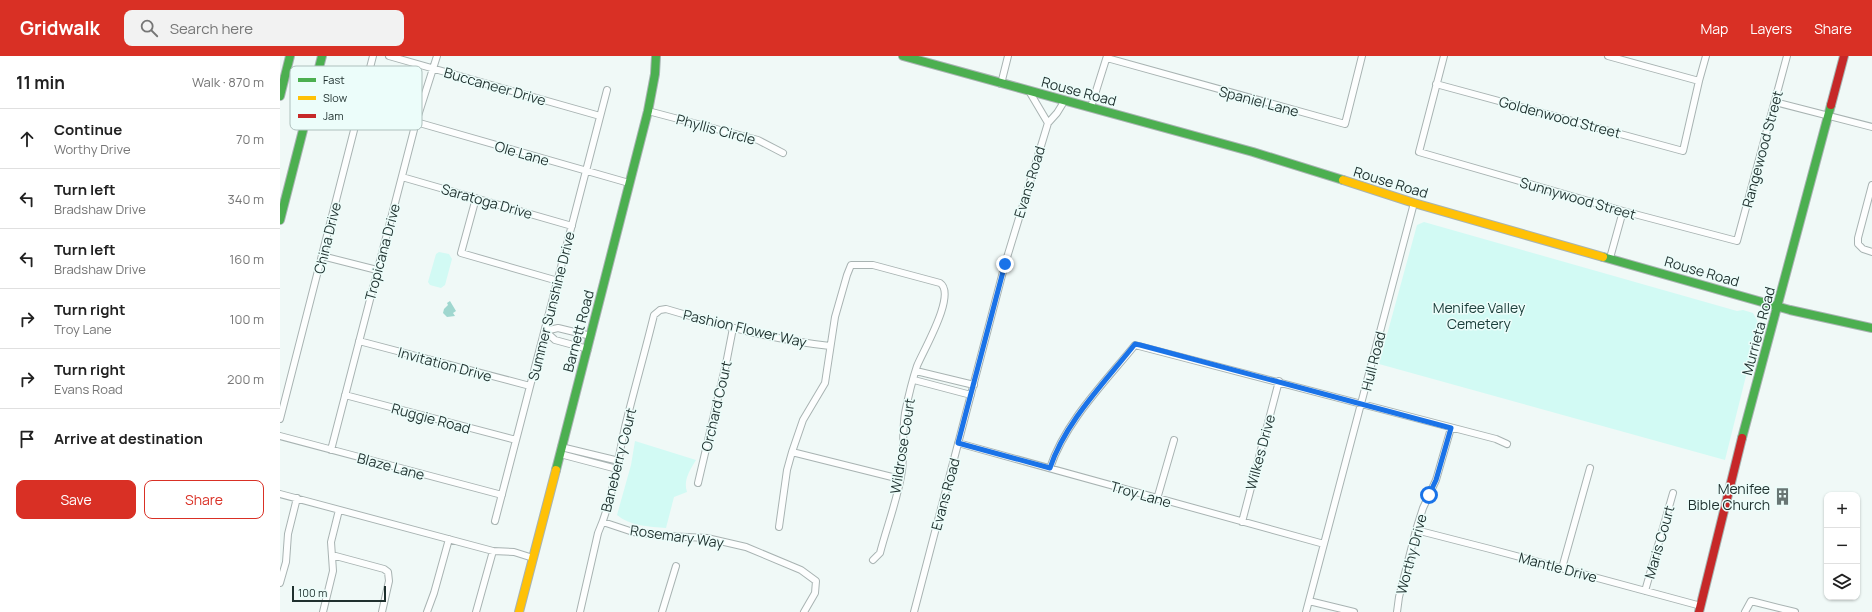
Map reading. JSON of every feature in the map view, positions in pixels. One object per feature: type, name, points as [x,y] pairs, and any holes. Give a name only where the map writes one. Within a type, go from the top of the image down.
[{"type":"main road","points":[[280,96],[290,56]]},
{"type":"main road","points":[[319,66],[322,56]]},
{"type":"main road","name":"Barnett Road","points":[[519,612],[588,349],[648,111],[655,74],[656,56]]},
{"type":"main road","name":"Rouse Road","points":[[903,56],[1253,152],[1414,203],[1779,306],[1845,323],[1872,328]]},
{"type":"main road","name":"Murrieta Road","points":[[1700,609],[1739,450],[1779,306],[1844,56]]},
{"type":"main road","points":[[280,220],[303,130]]},
{"type":"street","name":"China Drive","points":[[370,66],[373,56]]},
{"type":"street","name":"Buccaneer Drive","points":[[389,56],[600,116]]},
{"type":"street","name":"Tropicana Drive","points":[[422,103],[437,56]]},
{"type":"street","points":[[1001,84],[1008,56]]},
{"type":"street","name":"Spaniel Lane","points":[[1107,57],[1344,124],[1362,56]]},
{"type":"street","points":[[1436,84],[1444,56]]},
{"type":"street","points":[[1608,56],[1698,81],[1706,56]]},
{"type":"street","name":"Rangewood Street","points":[[1737,241],[1787,56]]},
{"type":"street","points":[[1091,107],[1107,57]]},
{"type":"street","name":"Goldenwood Street","points":[[1436,84],[1683,151],[1698,81]]},
{"type":"street","name":"Sunnywood Street","points":[[1436,84],[1419,152],[1623,211],[1737,241]]},
{"type":"street","name":"Summer Sunshine Drive","points":[[495,521],[607,90]]},
{"type":"street","points":[[1029,91],[1048,123]]},
{"type":"street","name":"Evans Road","points":[[914,612],[1005,264],[1048,123],[1064,100]]},
{"type":"street","points":[[1775,102],[1872,127]]},
{"type":"street","name":"Phyllis Circle","points":[[648,111],[758,140],[783,153]]},
{"type":"street","name":"Ole Lane","points":[[422,124],[629,183]]},
{"type":"street","name":"China Drive","points":[[280,419],[354,130]]},
{"type":"street","name":"Tropicana Drive","points":[[331,450],[414,130]]},
{"type":"street","name":"Saratoga Drive","points":[[402,177],[572,226]]},
{"type":"street","points":[[1872,185],[1858,238],[1858,244],[1863,250],[1872,252]]},
{"type":"street","points":[[476,198],[461,252],[558,280]]},
{"type":"street","name":"Hull Road","points":[[1306,612],[1414,203]]},
{"type":"street","points":[[1610,258],[1623,211]]},
{"type":"street","points":[[322,256],[377,270]]},
{"type":"street","name":"Wildrose Court","points":[[830,346],[837,310],[851,265],[873,265],[940,283],[946,291],[940,316],[916,371],[905,413],[903,459],[900,479],[880,553],[873,560]]},
{"type":"street","name":"Pashion Flower Way","points":[[660,310],[666,309],[733,328],[804,343],[830,346]]},
{"type":"street","name":"Baneberry Court","points":[[580,612],[598,533],[603,522],[620,461],[625,428],[654,315],[660,310]]},
{"type":"street","points":[[545,331],[558,328],[591,336]]},
{"type":"street","name":"Orchard Court","points":[[698,483],[733,328]]},
{"type":"street","points":[[545,331],[555,340],[588,349]]},
{"type":"street","name":"Invitation Drive","points":[[359,341],[530,386]]},
{"type":"street","points":[[1050,468],[1054,455],[1072,424],[1135,344],[1496,440],[1506,444]]},
{"type":"street","points":[[779,527],[787,470],[792,452],[803,420],[825,383],[830,346]]},
{"type":"street","points":[[916,371],[974,385]]},
{"type":"street","points":[[914,380],[971,395]]},
{"type":"street","name":"Wilkes Drive","points":[[1242,522],[1279,382]]},
{"type":"street","name":"Ruggie Road","points":[[345,395],[516,440]]},
{"type":"street","name":"Worthy Drive","points":[[1397,612],[1399,597],[1422,508],[1436,480],[1451,428]]},
{"type":"street","name":"Blaze Lane","points":[[280,436],[502,495]]},
{"type":"street","points":[[1157,499],[1174,440]]},
{"type":"street","name":"Troy Lane","points":[[958,443],[1324,544]]},
{"type":"street","points":[[561,450],[620,461]]},
{"type":"street","points":[[561,450],[617,469]]},
{"type":"street","points":[[792,452],[900,479]]},
{"type":"street","points":[[1562,568],[1590,468]]},
{"type":"street","name":"Maris Court","points":[[1645,591],[1672,493]]},
{"type":"street","points":[[280,494],[493,551],[514,552],[533,558]]},
{"type":"street","points":[[280,583],[286,562],[288,534],[297,498]]},
{"type":"street","points":[[323,612],[333,571],[331,542],[339,510]]},
{"type":"street","name":"Rosemary Way","points":[[603,522],[633,532],[667,536],[707,538],[746,547],[801,570],[816,581],[814,593],[804,612]]},
{"type":"street","name":"Mantle Drive","points":[[1416,530],[1645,591],[1700,609]]},
{"type":"street","points":[[427,612],[434,593],[449,539]]},
{"type":"street","points":[[476,612],[493,551]]},
{"type":"street","points":[[332,556],[384,569],[388,572],[390,581],[382,612]]},
{"type":"street","points":[[662,612],[676,566]]},
{"type":"street","points":[[1746,612],[1751,601],[1795,612]]},
{"type":"street","points":[[1309,602],[1354,612]]},
{"type":"green space","name":"Menifee Valley Cemetery","points":[[1424,222],[1737,311],[1743,310],[1753,313],[1759,324],[1725,460],[1379,364],[1417,225]]},
{"type":"green space","points":[[439,252],[449,254],[452,259],[445,285],[441,288],[430,285],[428,282],[436,254]]},
{"type":"green space","points":[[635,441],[696,460],[689,471],[686,483],[687,492],[674,497],[666,528],[634,524],[617,515],[631,465]]},
{"type":"shaded area","points":[[450,301],[456,311],[453,313],[455,316],[447,317],[443,313],[444,309],[448,305],[447,303]]},
{"type":"traffic: fast","points":[[280,96],[290,56]]},
{"type":"traffic: fast","points":[[319,66],[322,56]]},
{"type":"traffic: fast","points":[[556,470],[648,111],[655,74],[656,56]]},
{"type":"traffic: fast","points":[[903,56],[1253,152],[1343,180]]},
{"type":"traffic: fast","points":[[1742,438],[1831,105]]},
{"type":"traffic: fast","points":[[280,220],[303,130]]},
{"type":"traffic: fast","points":[[1603,257],[1790,310],[1872,328]]},
{"type":"traffic: slow","points":[[1343,180],[1414,203],[1603,257]]},
{"type":"traffic: slow","points":[[519,612],[556,470]]},
{"type":"traffic: jam","points":[[1831,105],[1844,56]]},
{"type":"traffic: jam","points":[[1699,612],[1742,438]]},
{"type":"place","name":"Menifee Bible Church","points":[[1783,496]]},
{"type":"route","points":[[1005,264],[958,443],[1050,468],[1054,455],[1062,439],[1072,424],[1135,344],[1451,428],[1436,480],[1429,495]]}]
